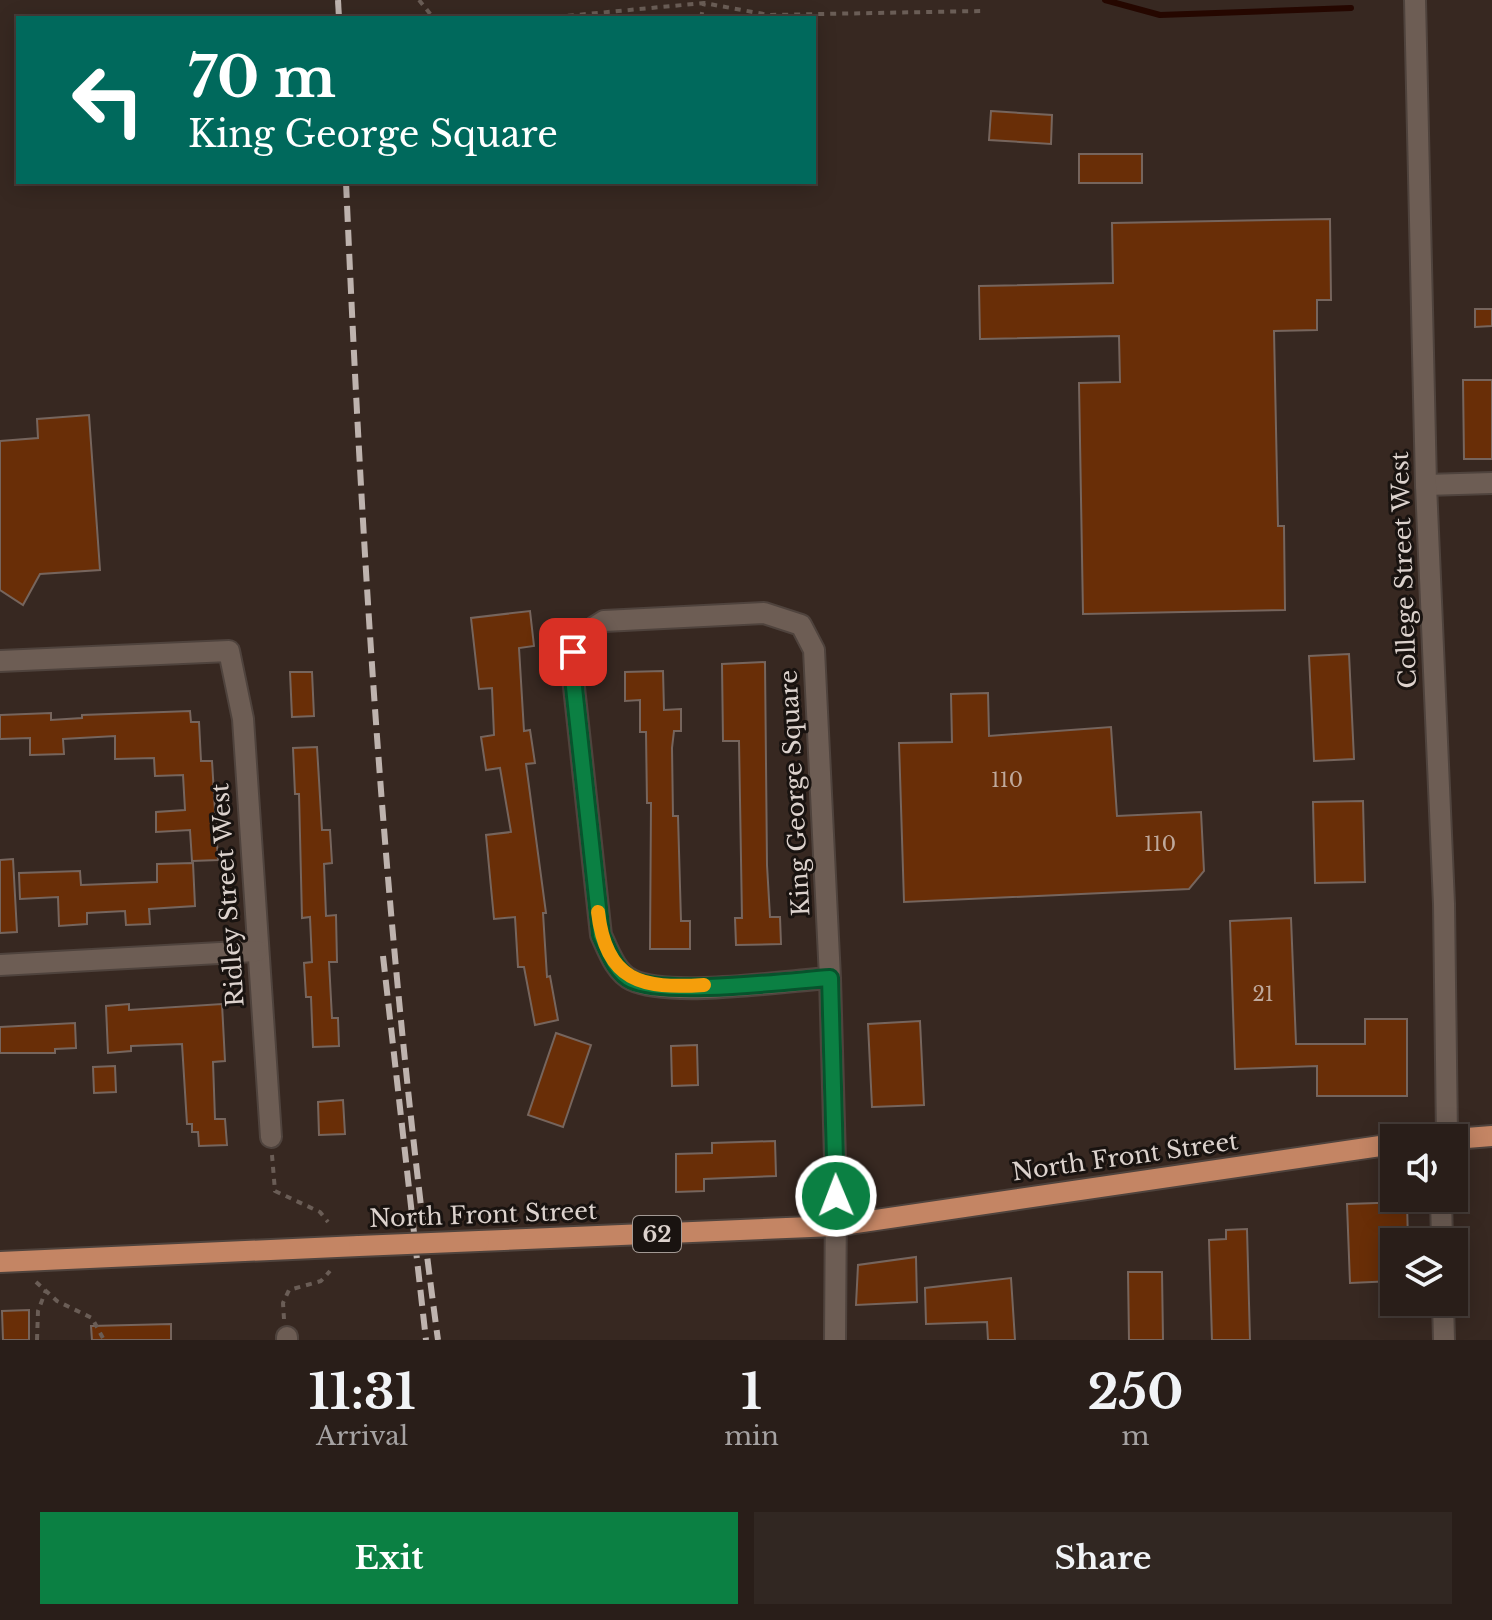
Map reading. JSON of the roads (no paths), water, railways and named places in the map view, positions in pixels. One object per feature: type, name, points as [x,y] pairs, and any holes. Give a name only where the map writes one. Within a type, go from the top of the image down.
[{"type":"main road","points":[[1468,1138],[1492,1136]]},
{"type":"main road","name":"North Front Street","points":[[0,1262],[835,1226],[1380,1146]]},
{"type":"street","name":"College Street West","points":[[1415,0],[1426,485],[1444,904],[1447,1124]]},
{"type":"street","points":[[1426,485],[1492,483]]},
{"type":"street","name":"King George Square","points":[[830,978],[661,988],[630,980],[614,962],[601,935],[573,678],[573,652],[586,631],[604,621],[764,613],[801,625],[814,650],[830,978],[835,1340]]},
{"type":"street","name":"Ridley Street West","points":[[0,661],[229,651],[243,719],[271,1137]]},
{"type":"street","points":[[0,965],[257,951]]},
{"type":"street","points":[[1443,1316],[1444,1340]]},
{"type":"waterway","points":[[1105,0],[1160,15],[1351,8]]},
{"type":"railway","points":[[338,0],[339,16]]},
{"type":"railway","points":[[346,184],[360,472],[379,762],[404,1051],[438,1340]]},
{"type":"railway","points":[[383,956],[426,1340]]}]
